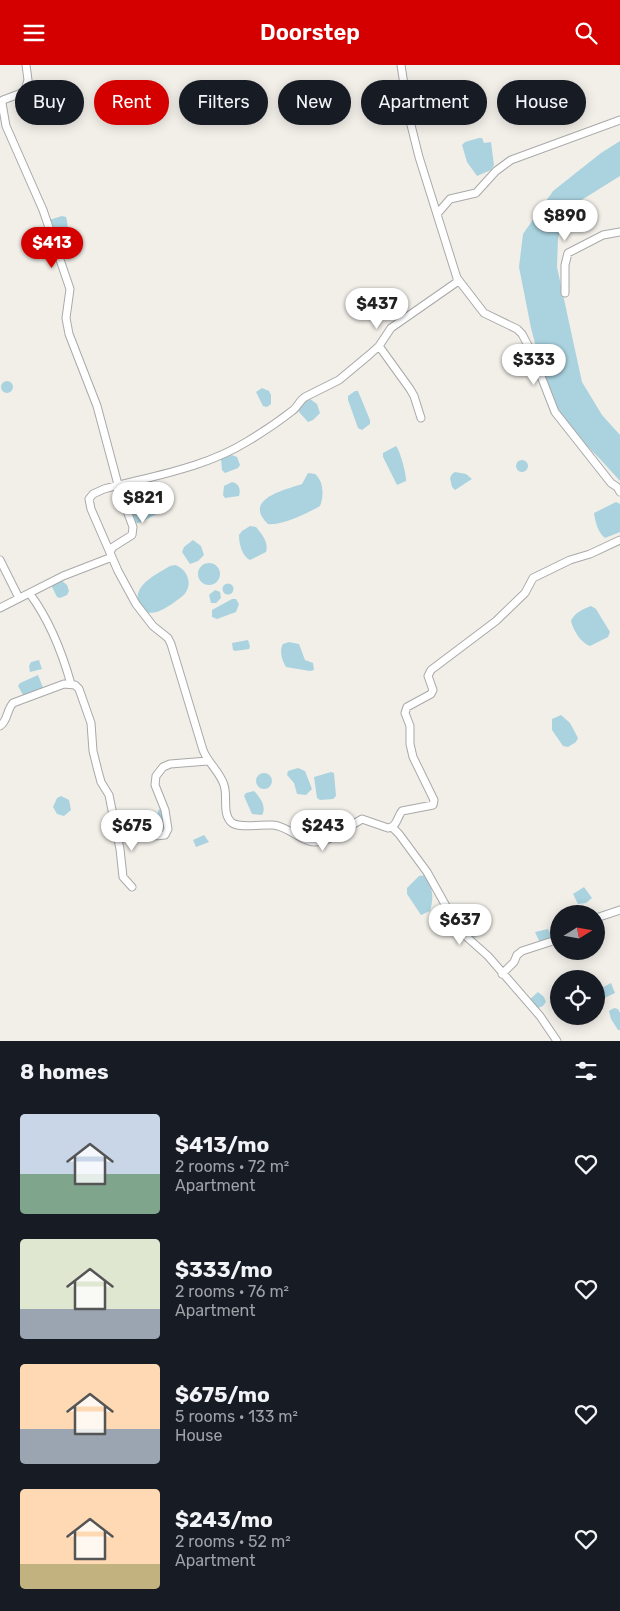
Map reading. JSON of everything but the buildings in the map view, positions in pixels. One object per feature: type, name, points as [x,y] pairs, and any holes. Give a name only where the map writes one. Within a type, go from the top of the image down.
[{"type":"street","points":[[0,608],[111,554],[113,547],[132,535],[133,530],[118,485],[97,406],[69,334],[66,318],[70,289],[66,275],[43,210],[6,126],[2,103],[3,100],[20,94],[25,90],[28,80],[26,65]]},
{"type":"street","points":[[401,65],[409,117],[419,157],[458,278],[484,313],[517,329],[522,334],[532,353],[555,412],[620,492]]},
{"type":"street","points":[[437,213],[450,199],[476,193],[496,171],[511,160],[620,120]]},
{"type":"street","points":[[565,293],[565,265],[568,253],[603,235],[620,232]]},
{"type":"street","points":[[458,278],[454,285],[391,327],[379,346],[339,380],[304,397],[295,410],[247,442],[223,455],[177,470],[104,489],[89,499],[91,509],[111,554],[136,604],[153,626],[168,638],[174,651],[198,739],[208,761],[218,773],[225,786],[227,816],[233,824],[243,826],[274,825],[315,843],[340,833],[362,819],[388,828],[397,823],[402,811],[429,807],[435,802],[413,757],[410,744],[410,725],[405,713],[407,707],[431,694],[433,690],[428,676],[431,671],[496,621],[525,593],[533,578],[570,560],[590,554],[620,540]]},
{"type":"street","points":[[379,346],[410,389],[420,418]]},
{"type":"street","points":[[0,560],[19,598]]},
{"type":"street","points":[[30,594],[40,608],[55,638],[71,683],[79,689],[91,723],[96,766],[101,782],[109,795],[124,877],[132,887]]},
{"type":"street","points":[[0,726],[6,721],[8,709],[13,703],[71,683]]},
{"type":"street","points":[[115,825],[132,833],[155,836],[165,835],[168,829],[168,819],[155,785],[156,776],[163,767],[208,761]]},
{"type":"street","points":[[392,827],[427,872],[460,931],[488,956],[540,1016],[557,1041]]},
{"type":"street","points":[[605,916],[620,910]]},
{"type":"street","points":[[502,973],[522,951],[550,942]]},
{"type":"water","points":[[482,138],[484,143],[491,142],[494,165],[491,170],[477,176],[467,162],[462,145],[465,142]]},
{"type":"water","points":[[620,141],[620,176],[580,201],[564,216],[558,238],[557,267],[582,382],[602,415],[620,435],[620,481],[583,442],[558,411],[545,381],[531,328],[519,267],[523,234],[553,191],[601,153]]},
{"type":"water","points":[[62,216],[66,217],[67,232],[63,236],[54,235],[49,220]]},
{"type":"water","points":[[7,381],[13,387],[7,393],[1,387]]},
{"type":"water","points":[[262,388],[269,391],[271,395],[271,404],[267,407],[263,406],[256,392]]},
{"type":"water","points":[[358,391],[370,420],[370,424],[362,430],[358,428],[348,400],[348,396]]},
{"type":"water","points":[[310,399],[317,404],[320,413],[308,422],[299,412],[298,408]]},
{"type":"water","points":[[396,446],[406,478],[406,481],[397,485],[383,457],[383,453]]},
{"type":"water","points":[[232,455],[237,457],[240,465],[238,468],[225,473],[222,470],[221,459]]},
{"type":"water","points":[[520,460],[524,460],[528,466],[524,472],[520,472],[516,468],[516,464]]},
{"type":"water","points":[[455,472],[466,474],[472,479],[455,490],[452,487],[450,478]]},
{"type":"water","points":[[308,473],[315,474],[322,485],[323,494],[320,506],[287,521],[268,524],[261,515],[260,508],[263,502],[277,493],[302,484]]},
{"type":"water","points":[[148,481],[162,500],[165,510],[139,523],[134,523],[122,489]]},
{"type":"water","points":[[232,482],[239,487],[239,496],[225,498],[223,495],[224,486]]},
{"type":"water","points":[[616,502],[620,504],[620,532],[605,538],[599,530],[594,513]]},
{"type":"water","points":[[250,526],[256,527],[261,533],[266,542],[267,549],[266,552],[250,560],[245,556],[239,535]]},
{"type":"water","points":[[193,540],[201,546],[204,555],[198,561],[190,564],[182,552],[184,547]]},
{"type":"water","points":[[209,563],[217,566],[220,574],[217,582],[209,585],[201,582],[198,574],[201,566]]},
{"type":"water","points":[[175,565],[187,575],[189,582],[186,592],[179,599],[161,610],[150,613],[145,611],[141,608],[138,601],[138,595],[143,584],[170,566]]},
{"type":"water","points":[[61,580],[67,585],[69,591],[67,595],[60,598],[57,597],[51,585]]},
{"type":"water","points":[[228,583],[234,589],[228,595],[222,589]]},
{"type":"water","points":[[215,590],[220,592],[221,598],[216,603],[211,603],[209,595]]},
{"type":"water","points":[[232,599],[236,599],[239,604],[236,612],[217,619],[212,617],[212,610]]},
{"type":"water","points":[[591,606],[596,609],[610,632],[608,637],[590,646],[578,636],[571,621],[582,610]]},
{"type":"water","points":[[248,640],[249,649],[233,650],[232,643]]},
{"type":"water","points":[[289,642],[299,644],[305,660],[313,663],[314,670],[286,667],[282,659],[281,649],[283,644]]},
{"type":"water","points":[[39,660],[42,669],[30,672],[29,666],[31,662]]},
{"type":"water","points":[[38,675],[44,690],[23,695],[18,686],[20,683]]},
{"type":"water","points":[[561,715],[570,723],[578,738],[576,742],[568,747],[563,746],[552,730],[552,719]]},
{"type":"water","points":[[298,768],[305,771],[312,789],[306,795],[297,794],[294,783],[287,775],[288,771]]},
{"type":"water","points":[[331,772],[334,773],[336,796],[333,799],[320,800],[317,798],[314,777]]},
{"type":"water","points":[[264,773],[270,775],[272,781],[270,787],[264,789],[258,787],[256,781],[258,775]]},
{"type":"water","points":[[254,791],[263,805],[262,815],[252,814],[244,796],[246,793]]},
{"type":"water","points":[[61,796],[69,800],[71,810],[64,816],[57,814],[53,807],[57,798]]},
{"type":"water","points":[[159,809],[162,809],[165,826],[161,831],[156,831],[153,826]]},
{"type":"water","points":[[204,835],[209,842],[196,847],[193,840]]},
{"type":"water","points":[[425,875],[430,884],[432,901],[430,911],[421,915],[407,894],[407,888],[419,876]]},
{"type":"water","points":[[584,887],[592,898],[586,903],[578,904],[573,894]]},
{"type":"water","points":[[481,920],[490,923],[482,934],[477,937],[470,937],[465,932],[466,928]]},
{"type":"water","points":[[548,929],[550,939],[540,943],[535,932]]},
{"type":"water","points":[[611,983],[615,993],[605,998],[605,986]]},
{"type":"water","points":[[538,992],[544,997],[546,1002],[543,1006],[536,1009],[528,1001]]},
{"type":"water","points":[[614,1008],[618,1009],[620,1013],[620,1030],[618,1030],[611,1019],[609,1011]]}]
